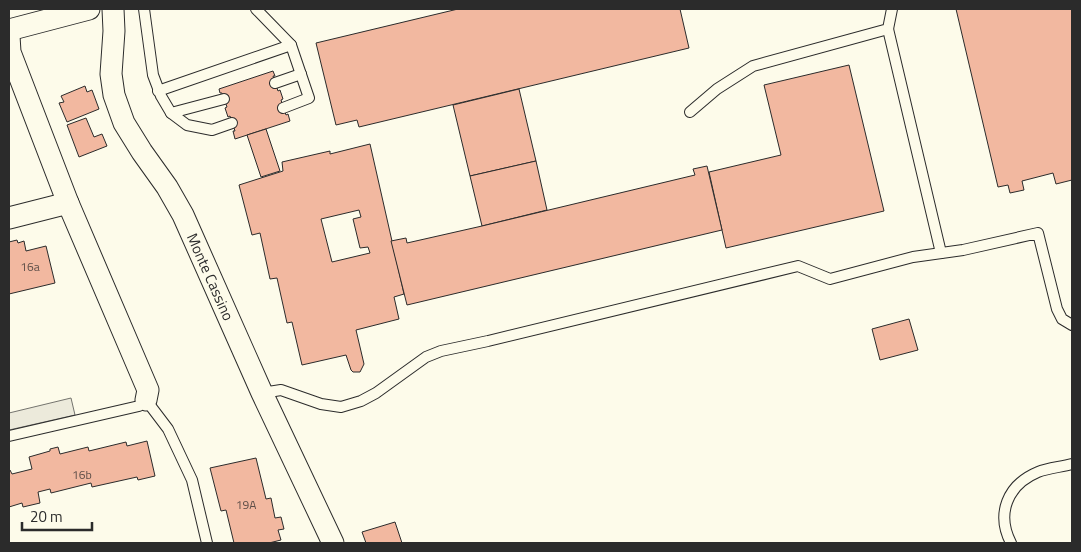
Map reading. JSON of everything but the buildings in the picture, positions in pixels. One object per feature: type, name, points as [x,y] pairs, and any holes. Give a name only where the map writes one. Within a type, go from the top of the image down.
[{"type":"street","points":[[9,30],[89,9]]},
{"type":"street","name":"Monte Cassino","points":[[113,9],[114,31],[111,74],[114,96],[124,123],[167,187],[183,215],[262,393],[333,543]]},
{"type":"street","points":[[9,36],[10,52],[68,203],[148,390],[146,400]]},
{"type":"street","points":[[9,218],[68,203]]},
{"type":"lane","points":[[144,9],[153,75],[158,90],[171,113],[187,125],[212,130],[232,123]]},
{"type":"lane","points":[[256,9],[291,45],[309,98],[284,108]]},
{"type":"lane","points":[[892,9],[888,29],[941,253]]},
{"type":"lane","points":[[690,112],[717,89],[753,66],[888,29]]},
{"type":"lane","points":[[158,90],[291,45]]},
{"type":"lane","points":[[275,83],[301,74]]},
{"type":"lane","points":[[171,113],[224,99]]},
{"type":"lane","points":[[262,393],[281,390],[321,404],[341,407],[361,401],[376,393],[426,357],[441,350],[488,341],[798,266],[830,279],[913,257],[963,250],[1038,233],[1057,309],[1062,318],[1072,325]]},
{"type":"lane","points":[[9,436],[139,406],[146,400],[168,429],[192,480],[207,543]]},
{"type":"lane","points":[[1011,543],[1003,514],[1007,499],[1019,484],[1037,472],[1072,464]]},
{"type":"shaded area","points":[[71,398],[75,415],[9,430],[9,413]]}]
